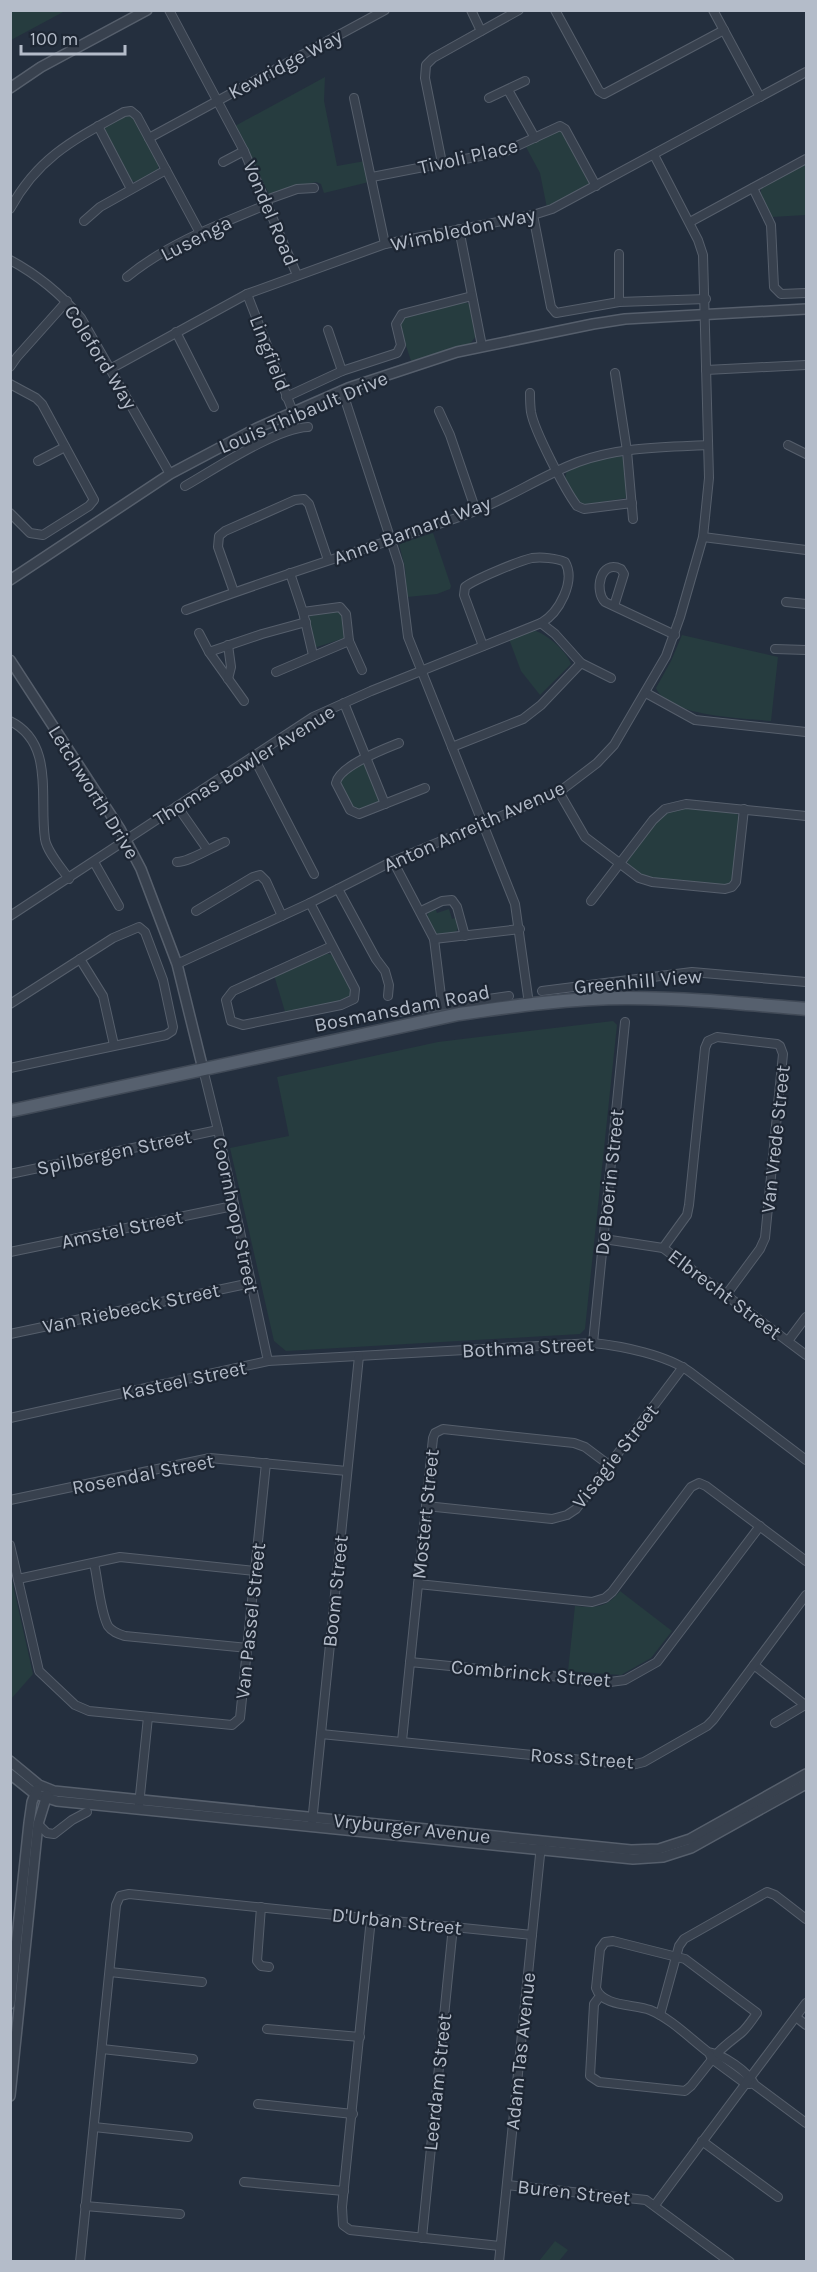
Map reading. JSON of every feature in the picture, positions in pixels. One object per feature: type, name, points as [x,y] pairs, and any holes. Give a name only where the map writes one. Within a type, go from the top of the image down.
[{"type":"main road","name":"Bosmansdam Road","points":[[10,1111],[459,1014],[529,1004],[647,998],[706,1000],[807,1009]]},
{"type":"street","points":[[10,88],[41,67],[147,10]]},
{"type":"street","name":"Vondel Road","points":[[169,10],[244,151],[297,275]]},
{"type":"street","name":"Kewridge Way","points":[[149,138],[385,10]]},
{"type":"street","points":[[471,10],[481,31]]},
{"type":"street","points":[[442,163],[424,68],[433,58],[519,10]]},
{"type":"street","points":[[555,10],[599,91],[604,94],[724,30]]},
{"type":"street","points":[[713,10],[760,98]]},
{"type":"street","name":"Wimbledon Way","points":[[112,368],[247,294],[297,275],[385,244],[533,215],[552,209],[807,72]]},
{"type":"street","points":[[489,98],[525,81]]},
{"type":"street","points":[[508,90],[535,138]]},
{"type":"street","points":[[354,98],[385,244]]},
{"type":"street","points":[[10,209],[22,188],[66,144],[123,112],[131,111],[137,116],[200,233]]},
{"type":"street","points":[[98,126],[131,189]]},
{"type":"street","name":"Tivoli Place","points":[[372,177],[506,151],[555,126],[564,127],[596,186]]},
{"type":"street","name":"Vondel Road","points":[[223,162],[244,151]]},
{"type":"street","name":"Anton Anreith Avenue","points":[[177,964],[310,903],[393,861],[559,792],[597,763],[614,745],[646,693],[675,635],[703,537],[709,478],[706,299],[703,255],[690,222],[654,155]]},
{"type":"street","points":[[690,222],[807,159]]},
{"type":"street","points":[[84,220],[100,207],[166,170]]},
{"type":"street","name":"Lusenga","points":[[127,277],[139,267],[200,233],[297,189],[314,188]]},
{"type":"street","points":[[753,188],[771,225],[774,285],[778,292],[784,294],[807,293]]},
{"type":"street","points":[[533,215],[552,309],[556,314],[619,302],[706,299]]},
{"type":"street","points":[[459,229],[482,346]]},
{"type":"street","points":[[618,254],[619,302]]},
{"type":"street","name":"Coleford Way","points":[[10,260],[41,279],[67,301],[81,318],[112,368],[170,474]]},
{"type":"street","name":"Lingfield","points":[[247,294],[293,412]]},
{"type":"street","points":[[286,397],[342,371],[397,353],[401,345],[396,324],[402,314],[472,296]]},
{"type":"street","points":[[10,367],[14,354],[67,301]]},
{"type":"street","name":"Louis Thibault Drive","points":[[10,580],[170,474],[233,440],[342,390],[457,352],[604,322],[807,309]]},
{"type":"street","points":[[328,330],[342,371]]},
{"type":"street","points":[[176,332],[214,407]]},
{"type":"street","points":[[706,370],[807,365]]},
{"type":"street","points":[[615,373],[627,451],[633,519]]},
{"type":"street","points":[[10,384],[36,398],[42,404],[94,500],[89,506],[43,535],[30,533],[10,513]]},
{"type":"street","points":[[342,390],[399,565],[408,637],[515,904],[529,1004]]},
{"type":"street","points":[[530,393],[531,414],[574,503],[580,508],[632,503]]},
{"type":"street","points":[[440,411],[476,511]]},
{"type":"street","points":[[186,486],[239,454],[297,427],[309,427]]},
{"type":"street","points":[[233,440],[239,454]]},
{"type":"street","name":"Anne Barnard Way","points":[[186,610],[476,511],[557,471],[591,458],[655,447],[708,445]]},
{"type":"street","points":[[788,445],[807,454]]},
{"type":"street","points":[[38,461],[65,447]]},
{"type":"street","points":[[234,592],[218,547],[219,536],[225,531],[295,500],[303,499],[309,504],[328,560]]},
{"type":"street","points":[[703,537],[807,550]]},
{"type":"street","points":[[483,646],[464,595],[463,589],[466,585],[525,560],[538,558],[559,560],[565,562],[568,568],[564,596],[554,614],[541,623],[555,634],[581,663],[611,678]]},
{"type":"street","points":[[614,606],[624,573],[621,569],[612,566],[605,569],[602,575],[601,597],[605,602],[675,635]]},
{"type":"street","points":[[290,573],[306,622],[313,655]]},
{"type":"street","points":[[786,602],[807,604]]},
{"type":"street","points":[[303,612],[342,608],[346,614],[349,641],[362,670]]},
{"type":"street","points":[[209,652],[306,622]]},
{"type":"street","name":"Thomas Bowler Avenue","points":[[10,916],[313,717],[541,623]]},
{"type":"street","points":[[199,633],[209,652],[244,701]]},
{"type":"street","points":[[276,672],[349,641]]},
{"type":"street","points":[[228,645],[231,668],[228,679]]},
{"type":"street","points":[[775,650],[807,650]]},
{"type":"street","name":"Letchworth Drive","points":[[10,660],[126,841],[141,869],[177,964],[203,1070]]},
{"type":"street","points":[[452,747],[523,719],[541,705],[581,663]]},
{"type":"street","points":[[646,693],[695,720],[807,732]]},
{"type":"street","points":[[344,703],[385,804]]},
{"type":"street","points":[[10,721],[26,732],[39,753],[45,841],[69,879]]},
{"type":"street","points":[[399,743],[366,756],[338,777],[336,783],[338,789],[350,810],[359,814],[425,788]]},
{"type":"street","points":[[253,756],[314,874]]},
{"type":"street","points":[[559,792],[585,837],[639,878],[652,882],[730,888],[737,879],[744,809]]},
{"type":"street","points":[[591,901],[653,820],[665,809],[686,804],[807,816]]},
{"type":"street","points":[[177,806],[207,849]]},
{"type":"street","points":[[177,862],[184,862],[225,842]]},
{"type":"street","points":[[393,861],[422,911],[434,939],[442,1004]]},
{"type":"street","points":[[94,862],[119,906]]},
{"type":"street","points":[[195,910],[253,877],[260,876],[266,881],[282,916]]},
{"type":"street","points":[[338,889],[385,971],[389,985],[388,996]]},
{"type":"street","points":[[422,911],[442,901],[452,900],[457,907],[465,936]]},
{"type":"street","points":[[310,903],[355,989],[352,1001],[243,1025],[231,1021],[226,1000],[233,991],[332,946]]},
{"type":"street","points":[[10,1004],[113,938],[136,927],[141,927],[163,980],[173,1027],[172,1031],[166,1035],[10,1068]]},
{"type":"street","points":[[434,939],[520,929]]},
{"type":"street","points":[[80,959],[103,996],[114,1045]]},
{"type":"street","name":"Greenhill View","points":[[542,991],[692,972],[807,982]]},
{"type":"street","points":[[391,1013],[509,996]]},
{"type":"street","name":"De Boerin Street","points":[[593,1343],[625,1022]]},
{"type":"street","name":"Van Vrede Street","points":[[663,1248],[687,1215],[690,1205],[705,1048],[708,1041],[717,1037],[777,1044],[783,1054],[765,1238],[760,1249],[726,1295]]},
{"type":"street","name":"Coornhoop Street","points":[[203,1070],[268,1361]]},
{"type":"street","name":"Spilbergen Street","points":[[10,1174],[218,1130]]},
{"type":"street","name":"Amstel Street","points":[[10,1252],[233,1206]]},
{"type":"street","name":"Elbrecht Street","points":[[604,1239],[663,1248],[807,1355]]},
{"type":"street","name":"Van Riebeeck Street","points":[[10,1334],[251,1282]]},
{"type":"street","points":[[788,1341],[807,1317]]},
{"type":"street","name":"Bothma Street","points":[[359,1356],[606,1344],[673,1361],[807,1460]]},
{"type":"street","name":"Kasteel Street","points":[[10,1418],[268,1361],[359,1356]]},
{"type":"street","name":"Boom Street","points":[[312,1822],[359,1356]]},
{"type":"street","name":"Visagie Street","points":[[426,1506],[557,1518],[576,1509],[683,1367]]},
{"type":"street","name":"Mostert Street","points":[[402,1741],[435,1433],[441,1430],[574,1443],[585,1447],[609,1465]]},
{"type":"street","name":"Rosendal Street","points":[[10,1500],[210,1458],[347,1472]]},
{"type":"street","name":"Van Passel Street","points":[[10,1545],[35,1661],[44,1678],[81,1709],[228,1726],[236,1724],[240,1718],[266,1463]]},
{"type":"street","points":[[418,1584],[592,1602],[601,1600],[612,1592],[691,1487],[696,1484],[706,1486],[807,1561]]},
{"type":"street","name":"Combrinck Street","points":[[410,1662],[614,1683],[625,1680],[657,1662],[760,1526]]},
{"type":"street","points":[[18,1579],[120,1557],[255,1571]]},
{"type":"street","points":[[94,1563],[105,1617],[108,1626],[116,1633],[125,1636],[248,1648]]},
{"type":"street","name":"Ross Street","points":[[321,1734],[638,1764],[707,1726],[805,1599]]},
{"type":"street","points":[[754,1665],[806,1705],[775,1723]]},
{"type":"street","points":[[139,1804],[148,1717]]},
{"type":"street","name":"Vryburger Avenue","points":[[10,1761],[37,1790]]},
{"type":"street","name":"Vryburger Avenue","points":[[10,1774],[47,1795],[541,1846],[633,1859],[675,1854],[702,1842],[807,1784]]},
{"type":"street","name":"Vryburger Avenue","points":[[541,1846],[631,1850],[669,1847],[690,1839],[807,1774]]},
{"type":"street","points":[[10,2004],[29,1823],[37,1790]]},
{"type":"street","points":[[10,2096],[38,1824],[47,1795]]},
{"type":"street","points":[[38,1824],[47,1833],[54,1834],[87,1812]]},
{"type":"street","name":"Adam Tas Avenue","points":[[499,2262],[541,1846]]},
{"type":"street","points":[[660,2015],[676,1956],[684,1939],[763,1893],[775,1895],[807,1919]]},
{"type":"street","name":"D'Urban Street","points":[[80,2262],[118,1898],[123,1895],[261,1907],[532,1935]]},
{"type":"street","points":[[261,1907],[257,1961],[261,1966],[269,1967]]},
{"type":"street","points":[[371,1918],[342,2218],[346,2228],[500,2246]]},
{"type":"street","name":"Leerdam Street","points":[[422,2238],[453,1926]]},
{"type":"street","points":[[600,1996],[594,2004],[593,2013],[589,2071],[593,2079],[599,2082],[685,2091],[691,2086],[712,2055],[743,2032],[757,2013],[685,1959],[613,1941],[605,1942],[601,1946],[596,1988],[600,1996],[608,2000],[660,2015],[712,2055],[807,2123]]},
{"type":"street","points":[[110,1971],[202,1982]]},
{"type":"street","points":[[655,2205],[702,2141],[750,2082],[807,2003]]},
{"type":"street","points":[[796,2017],[807,2025]]},
{"type":"street","points":[[267,2029],[360,2037]]},
{"type":"street","points":[[102,2049],[193,2059]]},
{"type":"street","points":[[258,2104],[352,2114]]},
{"type":"street","points":[[94,2127],[188,2137]]},
{"type":"street","points":[[702,2141],[778,2197]]},
{"type":"street","points":[[244,2182],[344,2191]]},
{"type":"street","name":"Buren Street","points":[[507,2185],[643,2199],[655,2205],[730,2262]]},
{"type":"street","points":[[85,2205],[180,2214]]},
{"type":"green space","points":[[11,10],[65,10],[65,11],[11,40]]},
{"type":"green space","points":[[325,77],[324,101],[337,166],[365,161],[369,182],[324,193],[321,184],[316,182],[269,194],[235,126]]},
{"type":"green space","points":[[127,115],[134,118],[159,165],[157,171],[135,182],[130,180],[104,130],[106,126]]},
{"type":"green space","points":[[556,130],[562,132],[589,183],[588,186],[547,208],[540,173],[526,147]]},
{"type":"green space","points":[[806,163],[806,215],[772,217],[761,195],[761,189]]},
{"type":"green space","points":[[465,302],[471,305],[476,336],[470,344],[411,361],[399,324],[401,318]]},
{"type":"green space","points":[[621,456],[625,459],[626,498],[585,505],[577,501],[565,478],[567,470],[591,461]]},
{"type":"green space","points":[[433,533],[451,586],[450,589],[437,594],[407,597],[405,568],[399,544]]},
{"type":"green space","points":[[337,610],[343,615],[345,638],[314,646],[310,616]]},
{"type":"green space","points":[[536,631],[556,644],[571,664],[540,695],[521,671],[509,639],[526,632]]},
{"type":"green space","points":[[682,635],[778,657],[771,721],[708,714],[675,705],[663,698],[656,688]]},
{"type":"green space","points":[[361,764],[365,764],[380,800],[378,803],[355,812],[339,784],[341,777]]},
{"type":"green space","points":[[690,807],[733,811],[739,816],[731,884],[726,886],[645,877],[636,873],[629,866],[627,860],[658,819],[673,809]]},
{"type":"green space","points":[[435,908],[437,913],[449,909],[452,919],[457,917],[456,932],[439,935],[434,931],[427,917],[429,910]]},
{"type":"green space","points":[[325,953],[333,955],[352,994],[330,1005],[286,1015],[274,975]]},
{"type":"green space","points":[[613,1021],[617,1025],[585,1329],[580,1334],[286,1351],[274,1341],[230,1148],[289,1136],[277,1077],[438,1042]]},
{"type":"green space","points":[[11,1576],[33,1674],[10,1699]]},
{"type":"green space","points":[[620,1591],[672,1631],[651,1658],[621,1675],[568,1671],[575,1606],[600,1606],[610,1601]]},
{"type":"green space","points":[[555,2241],[568,2250],[559,2261],[539,2261]]}]
